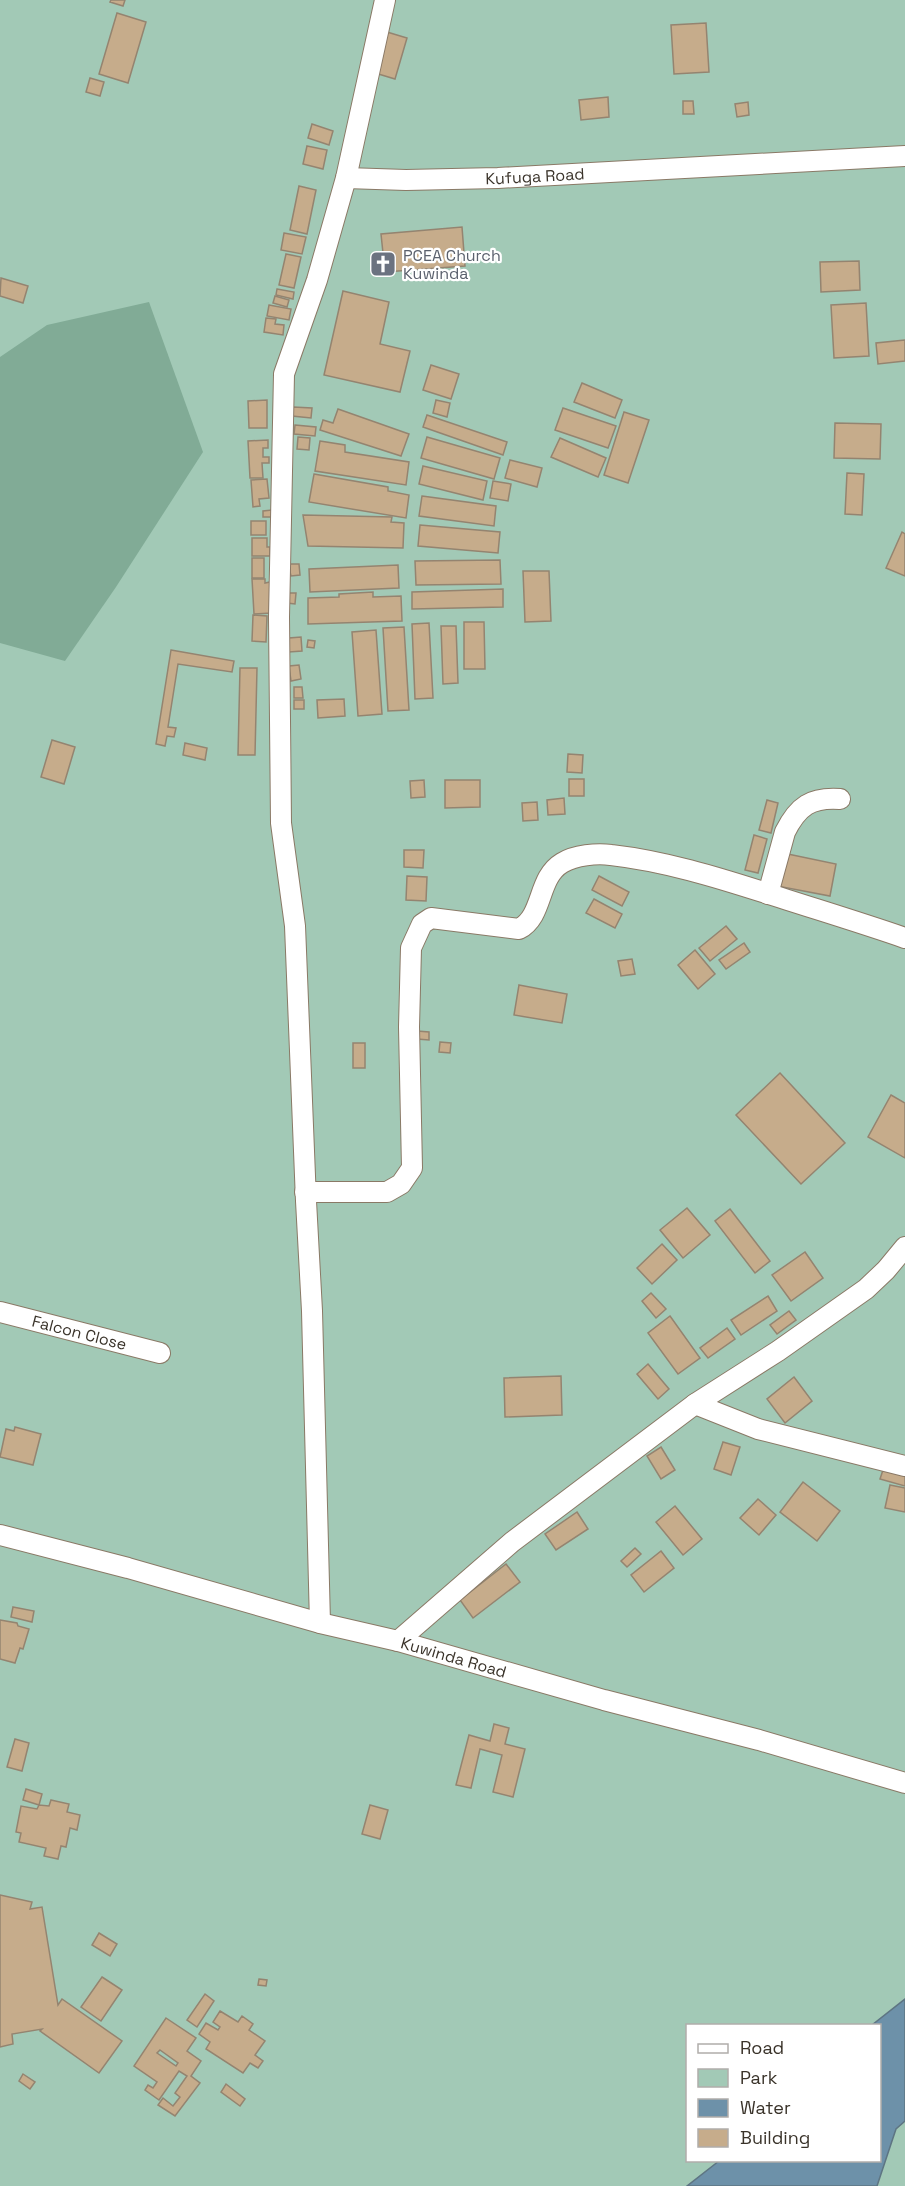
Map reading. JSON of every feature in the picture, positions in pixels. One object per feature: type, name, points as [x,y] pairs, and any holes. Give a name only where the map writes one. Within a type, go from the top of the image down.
[{"type":"street","points":[[320,1623],[312,1311],[295,926],[281,823],[279,617],[284,374],[316,280],[346,178],[385,0]]},
{"type":"street","name":"Kufuga Road","points":[[346,178],[406,180],[498,178],[904,158]]},
{"type":"street","points":[[768,894],[785,832],[790,822],[809,802],[822,798],[840,799]]},
{"type":"street","points":[[305,1192],[387,1192],[401,1184],[412,1168],[409,1026],[411,948],[422,924],[430,918],[519,929],[527,925],[532,918],[545,880],[562,863],[586,855],[610,854],[702,873],[905,938]]},
{"type":"street","points":[[398,1641],[512,1542],[695,1404],[778,1351],[866,1289],[905,1247]]},
{"type":"street","name":"Falcon Close","points":[[0,1312],[160,1353]]},
{"type":"street","points":[[695,1404],[758,1429],[905,1466]]},
{"type":"street","name":"Kuwinda Road","points":[[0,1534],[320,1623],[398,1641],[604,1700],[759,1740],[905,1783]]},
{"type":"green space","points":[[0,0],[905,0],[905,2186],[0,2186]]},
{"type":"green space","points":[[149,302],[203,452],[65,661],[0,643],[0,357],[47,325]]},
{"type":"water","points":[[905,1999],[905,2121],[896,2129],[877,2186],[687,2186],[718,2162],[881,2162],[881,2024],[873,2024]]},
{"type":"building","points":[[111,0],[125,0],[123,6],[110,2]]},
{"type":"building","points":[[117,13],[146,22],[128,83],[99,74]]},
{"type":"building","points":[[706,23],[709,72],[674,74],[671,25]]},
{"type":"building","points":[[387,32],[407,38],[395,79],[375,73]]},
{"type":"building","points":[[90,78],[104,82],[100,96],[86,92]]},
{"type":"building","points":[[608,97],[609,117],[581,120],[579,100]]},
{"type":"building","points":[[683,101],[693,101],[694,114],[683,114]]},
{"type":"building","points":[[748,102],[749,115],[737,117],[735,104]]},
{"type":"building","points":[[312,124],[333,131],[329,145],[308,138]]},
{"type":"building","points":[[307,146],[327,150],[323,169],[303,164]]},
{"type":"building","points":[[299,186],[316,190],[307,234],[290,230]]},
{"type":"building","points":[[462,227],[465,266],[385,272],[381,234]]},
{"type":"building","points":[[284,233],[306,237],[302,254],[281,250]]},
{"type":"building","points":[[286,254],[301,257],[294,288],[279,285]]},
{"type":"building","points":[[859,261],[860,290],[821,292],[820,262]]},
{"type":"building","points":[[1,278],[28,286],[23,303],[0,296]]},
{"type":"building","points":[[277,289],[294,292],[293,299],[276,295]]},
{"type":"building","points":[[343,291],[389,302],[380,344],[410,351],[400,392],[324,375]]},
{"type":"building","points":[[275,296],[289,300],[287,307],[273,303]]},
{"type":"building","points":[[866,303],[869,356],[834,358],[831,305]]},
{"type":"building","points":[[269,305],[291,309],[289,320],[267,316]]},
{"type":"building","points":[[266,318],[276,319],[275,324],[284,325],[283,335],[264,332]]},
{"type":"building","points":[[905,340],[905,361],[878,364],[876,343]]},
{"type":"building","points":[[431,365],[459,374],[451,399],[423,390]]},
{"type":"building","points":[[582,383],[622,400],[615,418],[574,402]]},
{"type":"building","points":[[267,400],[267,428],[249,428],[248,401]]},
{"type":"building","points":[[436,400],[450,403],[447,417],[433,413]]},
{"type":"building","points":[[293,407],[312,408],[311,418],[292,416]]},
{"type":"building","points":[[563,408],[616,426],[608,448],[555,430]]},
{"type":"building","points":[[338,409],[409,434],[401,456],[320,430],[323,420],[333,423]]},
{"type":"building","points":[[624,412],[649,420],[628,483],[604,475]]},
{"type":"building","points":[[427,415],[507,442],[503,455],[423,427]]},
{"type":"building","points":[[835,423],[881,424],[880,459],[834,458]]},
{"type":"building","points":[[295,425],[316,427],[315,436],[294,434]]},
{"type":"building","points":[[298,437],[310,438],[309,450],[297,449]]},
{"type":"building","points":[[427,437],[500,458],[494,479],[421,458]]},
{"type":"building","points":[[560,438],[606,458],[598,477],[551,457]]},
{"type":"building","points":[[268,440],[268,448],[263,448],[263,457],[269,457],[269,463],[262,463],[263,478],[250,478],[248,441]]},
{"type":"building","points":[[320,441],[345,445],[345,452],[409,462],[406,485],[315,471]]},
{"type":"building","points":[[510,460],[542,468],[537,487],[505,478]]},
{"type":"building","points":[[423,466],[487,481],[483,500],[419,484]]},
{"type":"building","points":[[847,473],[864,474],[862,515],[845,514]]},
{"type":"building","points":[[314,474],[388,487],[388,491],[409,495],[406,518],[309,502]]},
{"type":"building","points":[[267,479],[269,498],[259,499],[260,506],[253,507],[251,480]]},
{"type":"building","points":[[493,481],[511,484],[508,501],[490,498]]},
{"type":"building","points":[[422,496],[496,506],[494,526],[419,516]]},
{"type":"building","points":[[272,510],[272,517],[263,517],[263,511]]},
{"type":"building","points":[[303,515],[392,517],[391,522],[404,523],[403,548],[308,546]]},
{"type":"building","points":[[251,521],[266,521],[266,535],[251,535]]},
{"type":"building","points":[[420,525],[500,532],[498,553],[418,546]]},
{"type":"building","points":[[902,532],[905,534],[905,576],[886,568]]},
{"type":"building","points":[[252,538],[267,538],[270,556],[252,556]]},
{"type":"building","points":[[252,558],[264,558],[264,578],[252,578]]},
{"type":"building","points":[[500,560],[501,584],[416,585],[415,561]]},
{"type":"building","points":[[288,564],[299,564],[300,575],[291,576]]},
{"type":"building","points":[[398,565],[399,588],[310,592],[309,569]]},
{"type":"building","points":[[523,571],[549,571],[551,621],[525,622]]},
{"type":"building","points":[[252,579],[265,579],[265,583],[270,582],[272,613],[254,614]]},
{"type":"building","points":[[503,589],[503,607],[412,609],[412,592]]},
{"type":"building","points":[[373,592],[373,597],[401,596],[402,621],[308,624],[308,598],[339,597],[339,594]]},
{"type":"building","points":[[288,593],[296,593],[295,604],[287,603]]},
{"type":"building","points":[[253,615],[267,616],[266,642],[252,641]]},
{"type":"building","points":[[464,622],[484,622],[485,669],[464,669]]},
{"type":"building","points":[[429,623],[433,698],[415,699],[412,624]]},
{"type":"building","points":[[441,626],[456,626],[458,683],[443,684]]},
{"type":"building","points":[[404,627],[409,710],[388,711],[383,628]]},
{"type":"building","points":[[376,630],[382,714],[358,716],[352,632]]},
{"type":"building","points":[[301,637],[302,651],[289,652],[289,638]]},
{"type":"building","points":[[308,640],[315,641],[314,648],[307,647]]},
{"type":"building","points":[[171,650],[234,661],[232,672],[178,664],[168,727],[176,728],[174,737],[167,736],[165,746],[156,744]]},
{"type":"building","points":[[299,665],[301,679],[291,681],[289,666]]},
{"type":"building","points":[[240,668],[257,668],[255,755],[238,755]]},
{"type":"building","points":[[294,687],[302,687],[303,698],[294,698]]},
{"type":"building","points":[[344,699],[345,716],[318,718],[317,700]]},
{"type":"building","points":[[294,700],[304,700],[304,709],[294,709]]},
{"type":"building","points":[[52,740],[75,747],[64,784],[41,777]]},
{"type":"building","points":[[185,743],[207,748],[205,760],[183,755]]},
{"type":"building","points":[[568,754],[583,755],[582,773],[567,772]]},
{"type":"building","points":[[569,779],[584,779],[584,796],[569,796]]},
{"type":"building","points":[[424,780],[425,797],[411,798],[410,781]]},
{"type":"building","points":[[445,780],[480,780],[480,807],[445,808]]},
{"type":"building","points":[[564,798],[565,814],[548,815],[547,800]]},
{"type":"building","points":[[767,800],[778,803],[771,833],[759,830]]},
{"type":"building","points":[[537,802],[538,820],[523,821],[522,803]]},
{"type":"building","points":[[754,835],[767,839],[758,873],[745,870]]},
{"type":"building","points":[[404,850],[424,850],[423,868],[404,867]]},
{"type":"building","points":[[783,853],[836,864],[830,896],[777,886]]},
{"type":"building","points":[[407,876],[427,877],[426,901],[406,900]]},
{"type":"building","points":[[599,876],[629,892],[622,906],[592,890]]},
{"type":"building","points":[[594,899],[622,914],[615,928],[586,913]]},
{"type":"building","points":[[726,926],[737,939],[710,961],[699,948]]},
{"type":"building","points":[[744,943],[750,952],[726,969],[719,960]]},
{"type":"building","points":[[695,950],[715,974],[698,989],[678,965]]},
{"type":"building","points":[[632,959],[635,974],[621,976],[618,961]]},
{"type":"building","points":[[519,985],[567,994],[562,1023],[514,1015]]},
{"type":"building","points":[[417,1031],[429,1032],[429,1040],[417,1039]]},
{"type":"building","points":[[440,1042],[451,1043],[450,1053],[439,1052]]},
{"type":"building","points":[[353,1043],[365,1043],[365,1068],[353,1068]]},
{"type":"building","points":[[780,1073],[845,1143],[801,1184],[736,1115]]},
{"type":"building","points":[[891,1095],[905,1103],[905,1158],[868,1137]]},
{"type":"building","points":[[687,1208],[710,1235],[683,1258],[660,1230]]},
{"type":"building","points":[[730,1209],[770,1261],[755,1273],[715,1221]]},
{"type":"building","points":[[662,1244],[677,1260],[652,1284],[637,1268]]},
{"type":"building","points":[[805,1252],[823,1278],[791,1301],[772,1275]]},
{"type":"building","points":[[651,1293],[666,1309],[656,1318],[642,1301]]},
{"type":"building","points":[[768,1296],[777,1311],[741,1335],[731,1320]]},
{"type":"building","points":[[789,1311],[796,1320],[777,1334],[770,1325]]},
{"type":"building","points":[[670,1316],[700,1358],[678,1374],[648,1333]]},
{"type":"building","points":[[727,1328],[735,1339],[708,1358],[700,1348]]},
{"type":"building","points":[[648,1364],[669,1389],[658,1399],[637,1374]]},
{"type":"building","points":[[561,1376],[562,1415],[505,1417],[504,1378]]},
{"type":"building","points":[[794,1377],[812,1401],[785,1423],[767,1399]]},
{"type":"building","points":[[15,1427],[41,1434],[33,1465],[0,1457],[6,1429],[14,1431]]},
{"type":"building","points":[[723,1442],[740,1447],[731,1475],[714,1469]]},
{"type":"building","points":[[661,1447],[675,1470],[661,1479],[647,1456]]},
{"type":"building","points":[[883,1470],[905,1476],[905,1486],[880,1479]]},
{"type":"building","points":[[803,1482],[840,1511],[817,1541],[780,1512]]},
{"type":"building","points":[[890,1485],[905,1488],[905,1512],[885,1508]]},
{"type":"building","points":[[758,1499],[776,1515],[759,1535],[740,1518]]},
{"type":"building","points":[[675,1506],[702,1539],[683,1555],[656,1522]]},
{"type":"building","points":[[577,1512],[588,1529],[556,1550],[545,1534]]},
{"type":"building","points":[[635,1548],[641,1554],[627,1567],[621,1561]]},
{"type":"building","points":[[661,1551],[674,1568],[644,1592],[631,1575]]},
{"type":"building","points":[[506,1564],[520,1582],[473,1618],[460,1600]]},
{"type":"building","points":[[13,1607],[34,1611],[32,1622],[11,1617]]},
{"type":"building","points":[[0,1620],[17,1623],[18,1626],[29,1629],[23,1649],[20,1648],[15,1663],[0,1659]]},
{"type":"building","points":[[494,1724],[509,1728],[505,1744],[525,1749],[513,1797],[493,1792],[502,1755],[480,1749],[471,1788],[456,1785],[469,1735],[490,1741]]},
{"type":"building","points":[[15,1739],[29,1743],[22,1771],[7,1767]]},
{"type":"building","points":[[26,1789],[42,1794],[39,1805],[23,1800]]},
{"type":"building","points":[[51,1800],[69,1804],[67,1812],[80,1815],[77,1830],[70,1828],[66,1847],[61,1846],[58,1859],[44,1856],[46,1848],[19,1842],[21,1833],[16,1832],[21,1806],[37,1809],[39,1805],[49,1806]]},
{"type":"building","points":[[370,1805],[388,1810],[380,1839],[362,1834]]},
{"type":"building","points":[[0,1895],[32,1902],[30,1909],[42,1907],[58,2005],[62,1999],[122,2041],[99,2073],[40,2031],[42,2029],[12,2034],[13,2044],[0,2047]]},
{"type":"building","points":[[99,1933],[117,1944],[110,1956],[92,1945]]},
{"type":"building","points":[[102,1977],[122,1990],[101,2021],[81,2007]]},
{"type":"building","points":[[259,1979],[267,1980],[266,1986],[258,1985]]},
{"type":"building","points":[[205,1994],[214,2001],[197,2027],[187,2020]]},
{"type":"building","points":[[220,2011],[238,2022],[242,2016],[253,2024],[249,2030],[265,2041],[255,2055],[263,2061],[258,2068],[250,2063],[243,2073],[206,2049],[210,2042],[199,2034],[206,2023],[218,2030],[220,2027],[213,2022]]},
{"type":"building","points":[[166,2018],[196,2038],[187,2051],[201,2061],[191,2076],[200,2083],[175,2116],[158,2105],[163,2098],[173,2106],[180,2097],[175,2093],[187,2076],[179,2071],[159,2100],[145,2090],[148,2085],[153,2088],[157,2082],[134,2066]],"holes":[[[160,2050],[178,2063],[176,2066],[157,2053]]]},
{"type":"building","points":[[23,2074],[35,2082],[30,2089],[19,2081]]},
{"type":"building","points":[[226,2084],[245,2099],[240,2106],[221,2092]]},
{"type":"place","name":"PCEA Church Kuwinda","points":[[383,264]]}]
